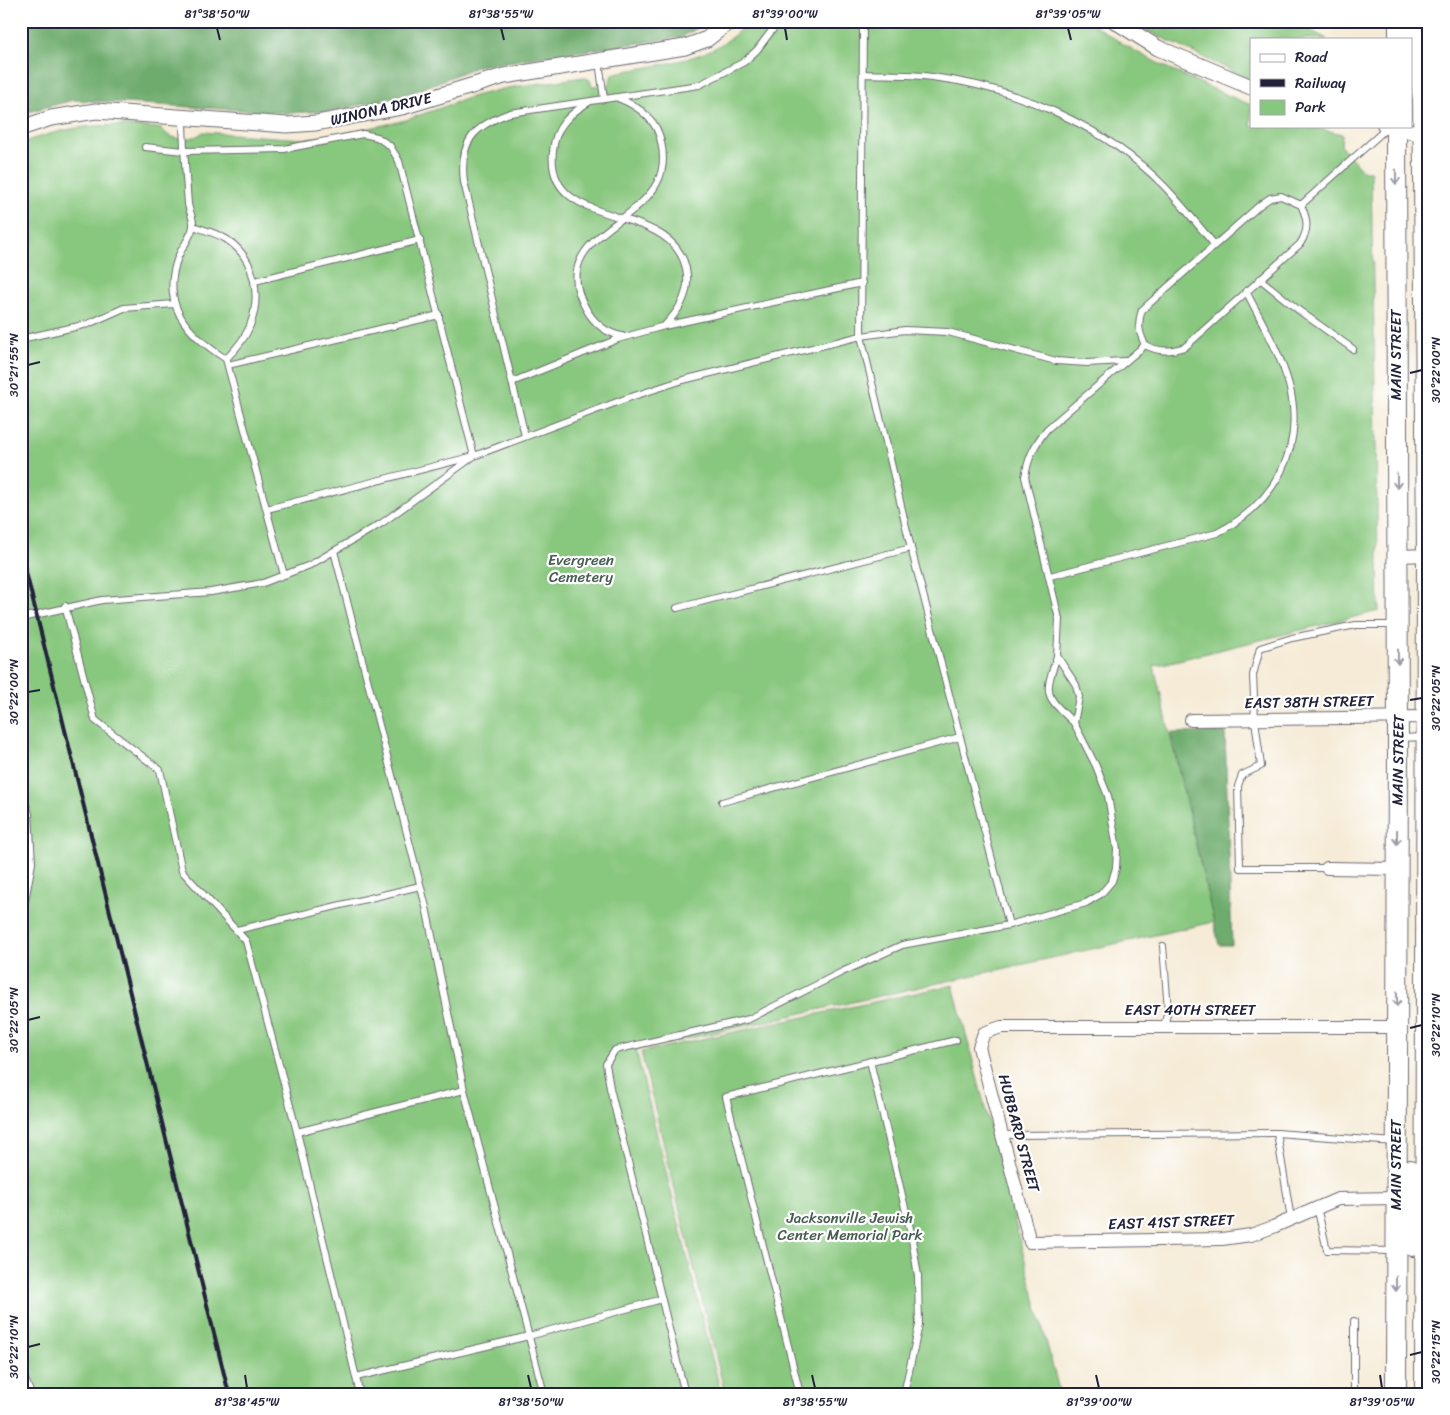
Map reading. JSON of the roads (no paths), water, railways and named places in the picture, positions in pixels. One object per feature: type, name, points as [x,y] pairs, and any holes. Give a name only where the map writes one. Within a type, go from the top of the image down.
[{"type":"main road","points":[[1399,21],[1399,38]]},
{"type":"main road","name":"MAIN STREET","points":[[1411,21],[1423,99],[1427,293],[1428,796],[1425,1394]]},
{"type":"main road","name":"MAIN STREET","points":[[1391,128],[1398,625],[1396,1394]]},
{"type":"main road","points":[[1397,1067],[1410,1144],[1412,1246],[1416,1256],[1427,1265]]},
{"type":"street","name":"WINONA DRIVE","points":[[21,128],[50,118],[96,111],[287,125],[326,122],[402,107],[504,76],[685,47],[707,39],[730,21]]},
{"type":"street","points":[[1115,21],[1158,48],[1250,87]]},
{"type":"street","points":[[1396,128],[1423,134]]},
{"type":"street","points":[[1397,556],[1428,555]]},
{"type":"street","name":"EAST 38TH STREET","points":[[1191,720],[1398,717],[1427,730]]},
{"type":"street","points":[[1327,868],[1396,869]]},
{"type":"street","name":"EAST 40TH STREET","points":[[984,1033],[1001,1027],[1397,1027]]},
{"type":"street","name":"HUBBARD STREET","points":[[984,1033],[979,1048],[1030,1242]]},
{"type":"street","name":"EAST 41ST STREET","points":[[1030,1242],[1222,1239],[1251,1234],[1338,1198],[1396,1198]]},
{"type":"lane","points":[[525,436],[464,182],[462,163],[464,150],[473,134],[489,121],[510,113],[698,85],[744,62],[757,50],[779,21]]},
{"type":"lane","points":[[864,21],[861,336],[911,548],[1009,925]]},
{"type":"lane","points":[[599,61],[604,99]]},
{"type":"lane","points":[[864,74],[931,77],[977,85],[1024,100],[1078,123],[1125,154],[1164,186],[1214,244]]},
{"type":"lane","points":[[617,97],[634,105],[646,115],[661,139],[663,154],[658,182],[651,193],[597,237],[587,248],[580,261],[577,281],[582,302],[589,315],[608,332],[625,337]]},
{"type":"lane","points":[[591,100],[568,117],[558,128],[552,156],[555,171],[565,191],[575,201],[588,208],[640,224],[661,234],[679,248],[684,260],[688,281],[686,293],[676,314],[664,326]]},
{"type":"lane","points":[[184,116],[184,152],[188,207],[193,226],[174,267],[172,281],[174,304],[188,328],[200,341],[227,362],[284,575]]},
{"type":"lane","points":[[1301,204],[1390,128]]},
{"type":"lane","points":[[145,148],[184,152],[284,149],[363,134],[377,137],[390,146],[400,161],[474,456]]},
{"type":"lane","points":[[1281,196],[1301,204],[1308,225],[1306,235],[1300,244],[1184,347],[1171,351],[1157,351],[1145,345],[1138,321],[1142,310],[1214,244],[1270,198],[1281,196]]},
{"type":"lane","points":[[193,226],[225,239],[238,249],[248,263],[255,281],[256,309],[249,330],[227,362]]},
{"type":"lane","points":[[255,281],[420,240]]},
{"type":"lane","points":[[1260,279],[1300,312],[1353,349]]},
{"type":"lane","points":[[512,382],[625,337],[664,326],[862,283]]},
{"type":"lane","points":[[1050,576],[1217,532],[1237,522],[1254,509],[1272,488],[1284,467],[1291,444],[1293,404],[1289,383],[1274,345],[1246,291]]},
{"type":"lane","points":[[21,339],[88,324],[124,308],[174,304]]},
{"type":"lane","points":[[227,362],[439,315]]},
{"type":"lane","points":[[267,509],[474,456],[625,398],[683,380],[861,336],[905,330],[940,332],[1056,361],[1087,363],[1125,361]]},
{"type":"lane","points":[[686,1394],[610,1088],[606,1064],[615,1050],[749,1019],[842,972],[902,945],[1009,925],[1086,903],[1101,894],[1112,881],[1116,868],[1117,849],[1108,796],[1096,766],[1074,723],[1049,700],[1047,686],[1057,656],[1059,619],[1050,576],[1028,494],[1026,477],[1028,462],[1034,445],[1047,429],[1145,345]]},
{"type":"lane","points":[[21,618],[65,606],[102,600],[240,588],[284,575],[310,565],[382,523],[474,456]]},
{"type":"lane","points":[[677,608],[911,548]]},
{"type":"lane","points":[[334,551],[420,886],[464,1090],[544,1394]]},
{"type":"lane","points":[[65,606],[95,720],[160,770],[182,872],[246,941],[297,1132],[360,1394]]},
{"type":"lane","points":[[1327,868],[1240,868],[1238,786],[1242,775],[1261,766],[1255,720],[1253,675],[1260,648],[1292,638],[1356,625],[1398,625]]},
{"type":"lane","points":[[1057,656],[1076,685],[1079,697],[1074,723]]},
{"type":"lane","points":[[1398,738],[1427,730]]},
{"type":"lane","points":[[722,802],[960,736]]},
{"type":"lane","points":[[21,789],[29,814],[32,864],[21,911]]},
{"type":"lane","points":[[237,930],[420,886]]},
{"type":"lane","points":[[1162,946],[1168,1010],[1164,1027]]},
{"type":"lane","points":[[800,1394],[726,1097],[956,1040]]},
{"type":"lane","points":[[870,1061],[911,1232],[918,1276],[919,1325],[904,1394]]},
{"type":"lane","points":[[297,1132],[464,1090]]},
{"type":"lane","points":[[1277,1134],[1291,1218]]},
{"type":"lane","points":[[1002,1135],[1277,1134],[1396,1142]]},
{"type":"lane","points":[[1316,1206],[1327,1250],[1396,1251]]},
{"type":"lane","points":[[356,1377],[529,1336],[662,1299]]},
{"type":"lane","points":[[1354,1321],[1354,1394]]},
{"type":"lane","points":[[21,1370],[31,1394]]},
{"type":"railway","points":[[21,552],[229,1394]]},
{"type":"park label","name":"Evergreen Cemetery","points":[[581,568]]},
{"type":"park label","name":"Jacksonville Jewish Center Memorial Park","points":[[850,1226]]}]
